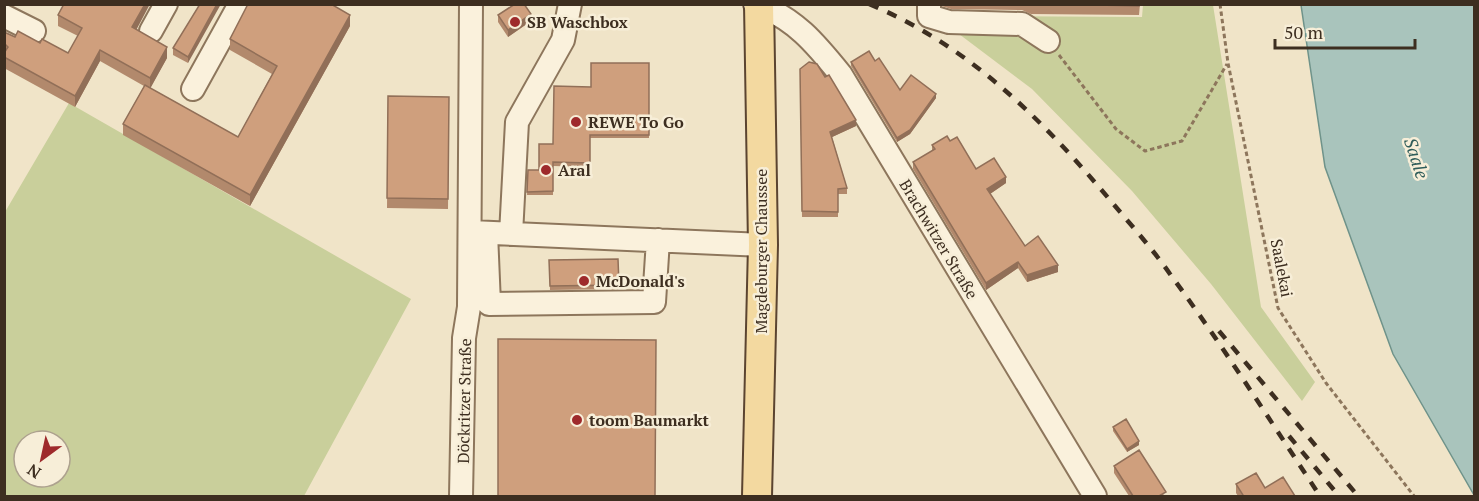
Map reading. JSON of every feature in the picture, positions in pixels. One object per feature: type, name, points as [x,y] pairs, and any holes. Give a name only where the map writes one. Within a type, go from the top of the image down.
[{"type":"main road","name":"Magdeburger Chaussee","points":[[757,496],[763,245],[758,5]]},
{"type":"street","points":[[151,31],[166,4]]},
{"type":"street","points":[[194,89],[240,4]]},
{"type":"street","points":[[471,4],[477,232],[489,304],[654,302],[658,240]]},
{"type":"street","points":[[511,234],[517,122],[563,40],[570,4]]},
{"type":"street","points":[[929,4],[929,16],[949,22],[1022,24],[1048,41]]},
{"type":"street","name":"Brachwitzer Straße","points":[[758,5],[779,13],[807,33],[842,75],[1095,496]]},
{"type":"street","points":[[4,16],[34,31]]},
{"type":"street","points":[[477,232],[763,245]]},
{"type":"street","name":"Döckritzer Straße","points":[[461,496],[464,338],[477,232]]},
{"type":"path","name":"Saalekai","points":[[1220,4],[1228,63],[1278,308],[1326,383],[1414,496]]},
{"type":"path","points":[[1048,41],[1116,129],[1145,151],[1182,141],[1228,63]]},
{"type":"green space","points":[[1143,5],[1213,5],[1261,307],[1315,382],[1302,401],[1211,284],[1132,191],[1032,89],[959,34],[955,16],[1142,17]]},
{"type":"green space","points":[[69,103],[411,299],[304,496],[5,496],[5,212]]},
{"type":"water","name":"Saale","points":[[1301,5],[1474,5],[1474,495],[1393,354],[1325,167]]},
{"type":"building","points":[[64,4],[145,4],[132,27],[167,47],[150,78],[100,50],[75,96],[4,57],[8,47],[4,43],[4,32],[15,37],[18,31],[40,43],[42,39],[68,53],[82,28],[58,15]]},
{"type":"building","points":[[200,4],[217,4],[188,57],[173,48]]},
{"type":"building","points":[[248,4],[331,4],[350,15],[250,195],[123,124],[145,85],[238,137],[277,66],[230,39]]},
{"type":"building","points":[[515,4],[524,4],[531,14],[508,30],[498,15]]},
{"type":"building","points":[[1051,4],[1139,4],[1139,6]]},
{"type":"building","points":[[869,51],[875,61],[879,58],[900,90],[911,75],[936,94],[910,130],[897,138],[851,62]]},
{"type":"building","points":[[809,62],[817,64],[825,77],[829,75],[856,120],[830,132],[847,188],[838,189],[838,212],[802,211],[800,69]]},
{"type":"building","points":[[591,63],[649,63],[649,135],[590,135],[590,163],[553,162],[553,191],[527,192],[528,170],[539,170],[539,144],[553,144],[554,86],[591,87]]},
{"type":"building","points":[[388,96],[449,97],[448,199],[387,198]]},
{"type":"building","points":[[947,136],[950,141],[957,137],[976,169],[994,158],[1006,177],[987,189],[1025,246],[1038,236],[1058,265],[1027,275],[1018,262],[986,283],[913,162],[935,149],[932,145]]},
{"type":"building","name":"McDonald's","points":[[618,259],[619,285],[550,286],[549,260]]},
{"type":"building","name":"toom Baumarkt","points":[[498,339],[656,340],[655,496],[498,496]]},
{"type":"building","points":[[1126,419],[1139,441],[1127,449],[1113,427]]},
{"type":"building","points":[[1139,450],[1166,492],[1159,496],[1133,496],[1114,466]]},
{"type":"building","points":[[1256,473],[1265,488],[1283,477],[1295,496],[1240,496],[1243,495],[1236,484]]},
{"type":"railway","points":[[869,4],[905,21],[971,63],[1001,87],[1058,141],[1163,264],[1228,356],[1320,496]]},
{"type":"railway","points":[[1219,331],[1358,496]]},
{"type":"railway","points":[[1289,436],[1339,496]]},
{"type":"place","name":"SB Waschbox","points":[[515,22]]},
{"type":"place","name":"REWE To Go","points":[[576,122]]},
{"type":"place","name":"Aral","points":[[546,170]]},
{"type":"place","name":"McDonald's","points":[[584,281]]},
{"type":"place","name":"toom Baumarkt","points":[[577,420]]}]
